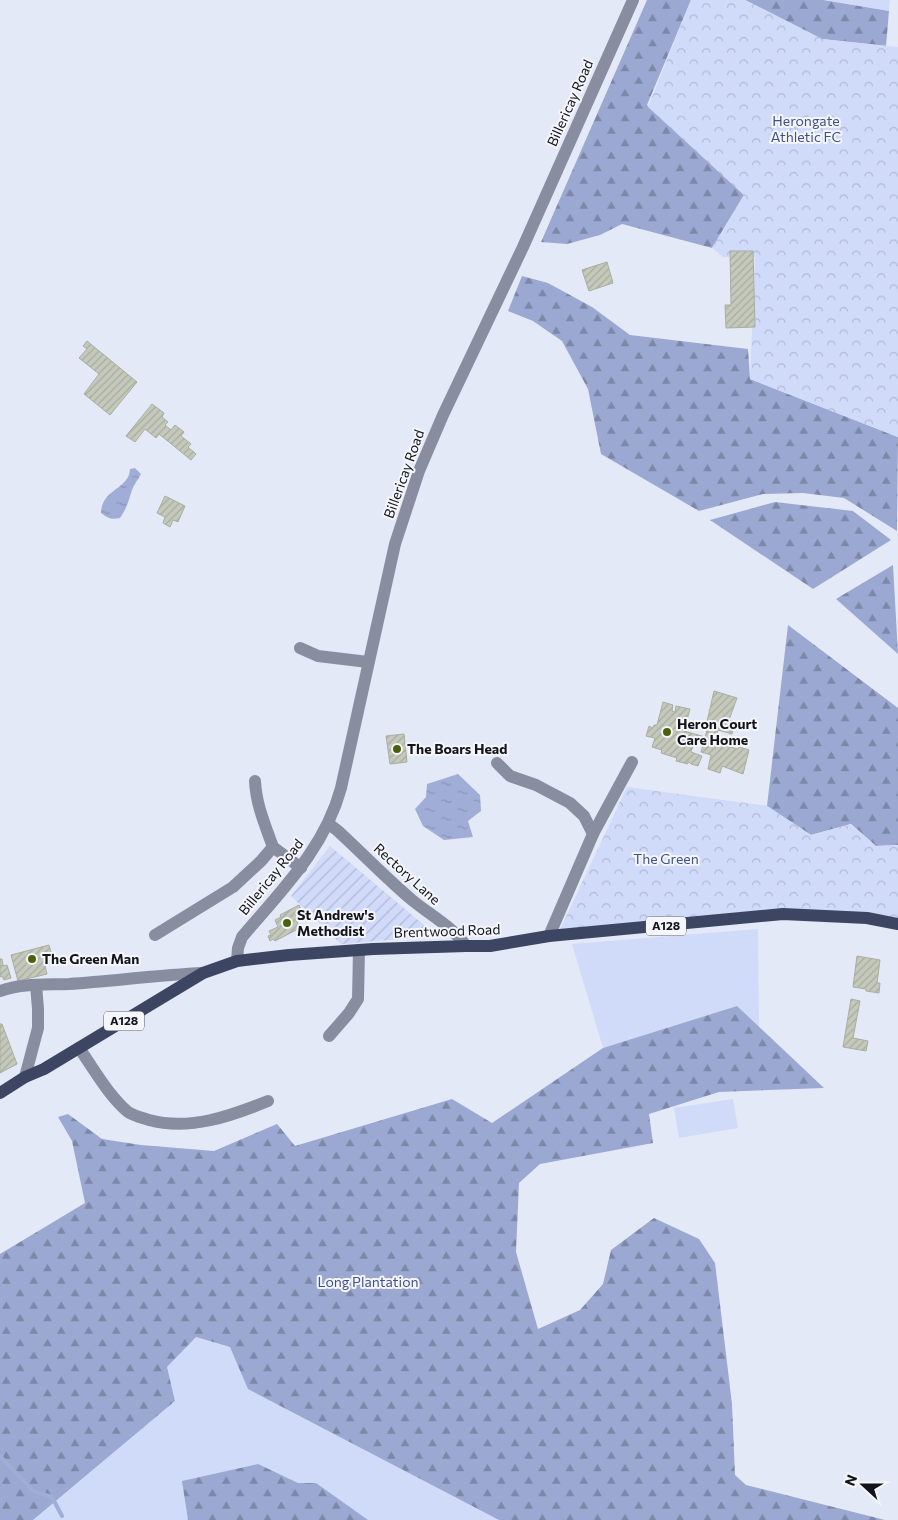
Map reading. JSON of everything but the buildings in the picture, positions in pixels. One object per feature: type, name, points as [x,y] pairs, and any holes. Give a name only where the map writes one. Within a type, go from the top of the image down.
[{"type":"main road","name":"Brentwood Road","points":[[0,1093],[25,1077],[44,1069],[203,973],[237,960],[359,950],[490,946],[549,936],[783,914],[867,918],[898,924]]},
{"type":"street","name":"Billericay Road","points":[[237,960],[238,948],[242,937],[301,868],[328,824],[341,788],[395,544],[419,471],[633,0]]},
{"type":"street","points":[[300,648],[318,656],[368,662]]},
{"type":"street","points":[[497,762],[510,776],[536,785],[570,803],[584,816],[593,834]]},
{"type":"street","points":[[549,936],[593,834],[632,762]]},
{"type":"street","points":[[255,781],[256,795],[261,814],[273,847],[301,868]]},
{"type":"street","name":"Rectory Lane","points":[[328,824],[428,914],[460,937],[466,946]]},
{"type":"street","points":[[155,935],[233,887],[273,847]]},
{"type":"street","points":[[329,1036],[358,1000],[359,950]]},
{"type":"street","points":[[0,991],[36,985],[203,973]]},
{"type":"street","points":[[25,1077],[38,1028],[36,985]]},
{"type":"street","points":[[79,1048],[115,1098],[130,1113],[144,1119],[161,1123],[203,1122],[228,1116],[268,1101]]},
{"type":"green space","points":[[647,0],[691,0],[647,105],[744,195],[712,248],[622,224],[600,235],[567,244],[541,242]]},
{"type":"green space","name":"Herongate Athletic FC","points":[[691,0],[745,0],[822,39],[898,47],[898,437],[750,379],[755,257],[723,257],[712,248],[744,195],[648,107]]},
{"type":"green space","points":[[745,0],[823,0],[889,11],[886,46],[822,39]]},
{"type":"green space","points":[[823,0],[890,0],[889,11]]},
{"type":"green space","points":[[522,276],[548,283],[592,307],[630,335],[748,349],[750,379],[898,437],[897,531],[844,498],[803,493],[763,494],[699,511],[601,454],[588,389],[562,341],[533,321],[508,311]]},
{"type":"green space","points":[[775,502],[853,511],[891,540],[813,589],[710,520]]},
{"type":"green space","points":[[893,565],[898,654],[836,599]]},
{"type":"green space","points":[[788,625],[898,708],[898,845],[876,846],[851,824],[811,835],[767,806]]},
{"type":"green space","name":"The Green","points":[[627,787],[767,806],[811,835],[851,824],[876,846],[898,845],[898,924],[783,914],[557,936]]},
{"type":"green space","points":[[330,846],[437,936],[341,944],[291,896]]},
{"type":"green space","points":[[758,929],[759,1027],[737,1006],[603,1048],[572,944]]},
{"type":"green space","name":"Long Plantation","points":[[737,1006],[824,1088],[719,1092],[649,1114],[653,1143],[540,1164],[519,1183],[516,1252],[538,1329],[580,1310],[603,1284],[611,1250],[654,1218],[699,1239],[715,1263],[732,1404],[735,1475],[746,1485],[885,1520],[499,1520],[248,1389],[230,1347],[196,1337],[167,1367],[175,1401],[33,1520],[0,1520],[0,1254],[85,1203],[72,1141],[58,1117],[68,1114],[102,1139],[141,1145],[214,1151],[277,1124],[295,1146],[452,1099],[492,1123],[603,1048]]},
{"type":"green space","points":[[733,1099],[738,1128],[679,1138],[674,1108]]},
{"type":"green space","points":[[196,1337],[230,1347],[249,1389],[499,1520],[33,1520],[175,1401],[167,1367]]},
{"type":"green space","points":[[258,1464],[298,1483],[316,1483],[368,1520],[188,1520],[182,1481]]},
{"type":"water","points":[[135,468],[141,474],[120,518],[112,519],[101,513],[102,505],[106,499],[129,476],[130,469]]},
{"type":"water","points":[[458,774],[480,795],[481,811],[468,821],[473,837],[444,840],[423,826],[415,809],[426,797],[427,784]]},
{"type":"waterway","points":[[0,1456],[33,1491],[52,1497],[62,1516]]},
{"type":"place","name":"Heron Court Care Home","points":[[667,732]]},
{"type":"place","name":"The Boars Head","points":[[397,749]]},
{"type":"place","name":"St Andrew's Methodist","points":[[287,923]]},
{"type":"place","name":"The Green Man","points":[[32,959]]}]
